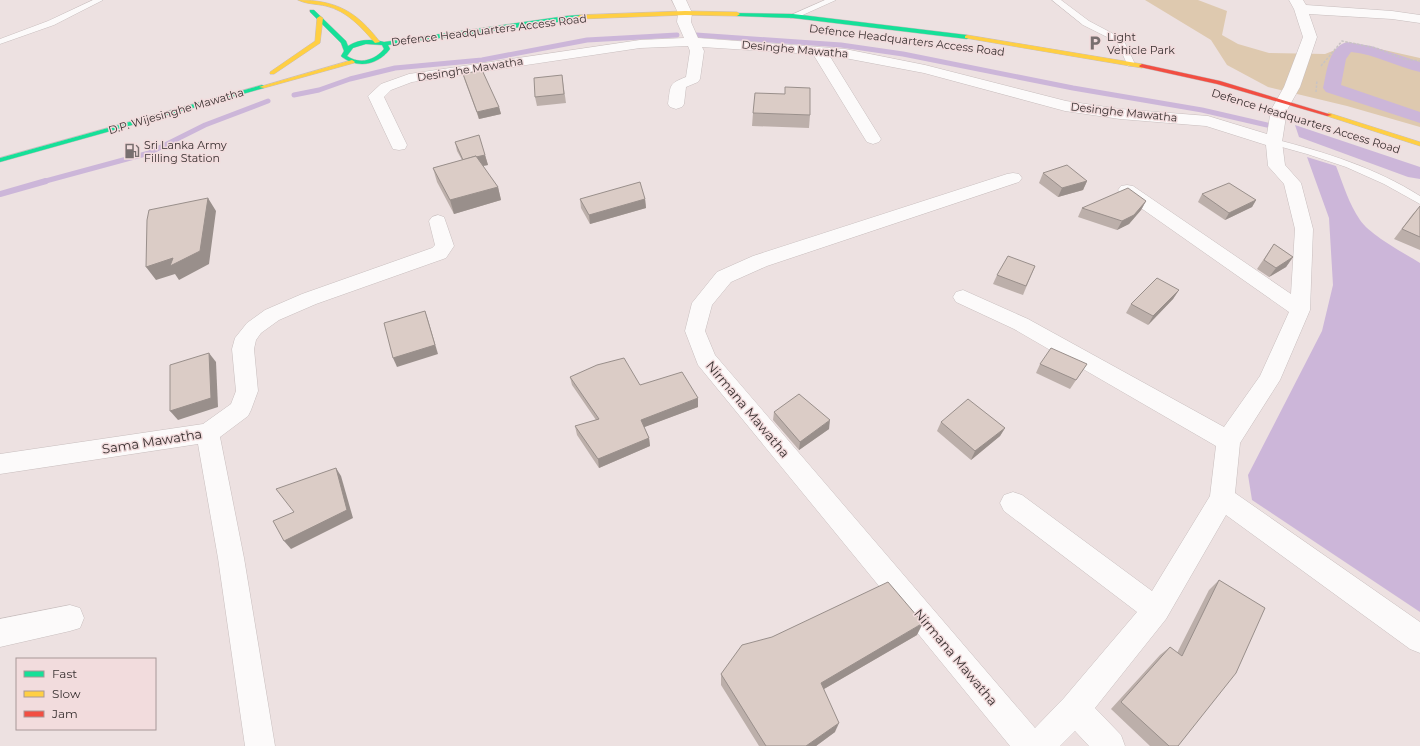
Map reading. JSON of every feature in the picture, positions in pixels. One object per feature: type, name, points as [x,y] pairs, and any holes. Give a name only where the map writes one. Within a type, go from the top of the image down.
[{"type":"main road","points":[[302,0],[344,42],[342,53],[345,58],[352,62]]},
{"type":"main road","points":[[302,0],[316,1],[336,6],[351,14],[387,49],[383,56]]},
{"type":"main road","name":"Defence Headquarters Access Road","points":[[342,53],[350,47],[363,42],[380,43],[566,18],[793,16],[998,41],[1131,64],[1218,82],[1280,107],[1420,144]]},
{"type":"main road","points":[[301,65],[268,74],[294,60],[318,42],[320,18]]},
{"type":"main road","name":"Defence Headquarters Access Road","points":[[612,25],[684,18],[699,23]]},
{"type":"main road","name":"Defence Headquarters Access Road","points":[[769,24],[792,25],[839,31]]},
{"type":"main road","name":"Defence Headquarters Access Road","points":[[475,40],[544,30]]},
{"type":"main road","name":"Defence Headquarters Access Road","points":[[352,62],[371,61],[383,56],[398,53]]},
{"type":"main road","name":"D.P. Wijesinghe Mawatha","points":[[0,160],[352,62]]},
{"type":"street","points":[[676,104],[679,85],[693,79],[697,51],[678,0]]},
{"type":"street","points":[[1038,746],[1075,709],[1156,610],[1222,498],[1228,441],[1269,380],[1300,310],[1304,229],[1292,183],[1277,166],[1274,142],[1280,107],[1292,87],[1310,37],[1299,5],[1420,19]]},
{"type":"street","name":"Desinghe Mawatha","points":[[400,145],[376,96],[386,87],[409,78],[640,44],[693,42],[845,53],[925,69],[1065,106],[1120,114],[1208,121],[1274,142]]},
{"type":"street","points":[[818,50],[873,139]]},
{"type":"street","name":"Nirmana Mawatha","points":[[1013,178],[760,261],[724,278],[702,303],[695,331],[706,359],[1030,746]]},
{"type":"street","points":[[1128,190],[1300,310]]},
{"type":"street","name":"Sama Mawatha","points":[[0,464],[208,433],[240,410],[247,391],[243,349],[246,338],[254,328],[272,314],[310,299],[439,254],[444,246],[438,221]]},
{"type":"street","points":[[963,297],[1022,324],[1228,441]]},
{"type":"street","points":[[208,433],[231,558],[260,746]]},
{"type":"street","points":[[1222,498],[1420,639]]},
{"type":"street","points":[[1013,503],[1156,610]]},
{"type":"street","points":[[0,633],[70,618]]},
{"type":"street","points":[[1075,709],[1110,746]]},
{"type":"lane","points":[[0,42],[51,23],[99,0]]},
{"type":"lane","points":[[793,16],[832,0]]},
{"type":"lane","points":[[1056,0],[1086,23],[1120,41],[1131,64]]},
{"type":"lane","points":[[1274,142],[1307,150],[1353,167],[1405,190],[1420,201]]},
{"type":"path","points":[[1320,68],[1342,41],[1376,48],[1404,58],[1420,61]]},
{"type":"path","points":[[1318,76],[1315,91],[1322,94]]},
{"type":"shaded area","points":[[1145,0],[1198,0],[1227,11],[1222,35],[1238,44],[1269,53],[1325,54],[1353,43],[1420,58],[1420,127],[1347,106],[1268,87],[1227,65],[1211,40]]},
{"type":"shaded area","points":[[1295,125],[1420,167],[1420,179],[1408,177],[1299,137]]},
{"type":"shaded area","points":[[1307,157],[1336,166],[1346,194],[1360,220],[1365,226],[1371,232],[1420,263],[1420,612],[1252,500],[1248,475],[1322,331],[1333,285],[1329,218]]},
{"type":"building","points":[[482,70],[499,107],[477,112],[463,74]]},
{"type":"building","points":[[562,75],[564,94],[535,97],[534,78]]},
{"type":"building","points":[[785,87],[810,88],[810,115],[753,113],[755,93],[785,94]]},
{"type":"building","points":[[479,135],[485,155],[463,160],[455,142]]},
{"type":"building","points":[[476,156],[498,187],[450,200],[433,168]]},
{"type":"building","points":[[1067,165],[1087,181],[1062,188],[1043,173]]},
{"type":"building","points":[[640,182],[645,199],[589,215],[580,199]]},
{"type":"building","points":[[1229,183],[1256,200],[1229,213],[1202,194]]},
{"type":"building","points":[[1128,188],[1146,201],[1134,215],[1122,221],[1082,208]]},
{"type":"building","points":[[208,198],[200,251],[170,266],[173,258],[146,267],[147,220],[149,210]]},
{"type":"building","points":[[1420,206],[1420,237],[1402,229]]},
{"type":"building","points":[[1274,244],[1293,257],[1276,268],[1264,260]]},
{"type":"building","points":[[1008,256],[1035,266],[1026,286],[997,275]]},
{"type":"building","points":[[1157,278],[1179,290],[1153,316],[1131,304]]},
{"type":"building","points":[[425,311],[435,345],[393,358],[384,323]]},
{"type":"building","points":[[1051,348],[1087,364],[1076,380],[1040,364]]},
{"type":"building","points":[[209,353],[211,398],[170,411],[170,365]]},
{"type":"building","points":[[624,358],[640,385],[682,372],[698,398],[641,420],[649,438],[598,459],[575,426],[599,419],[570,377],[597,365]]},
{"type":"building","points":[[799,394],[830,420],[800,442],[774,412]]},
{"type":"building","points":[[968,399],[1005,428],[975,451],[941,422]]},
{"type":"building","points":[[336,468],[347,510],[284,541],[273,521],[294,512],[276,489]]},
{"type":"building","points":[[1219,580],[1265,608],[1236,673],[1178,746],[1169,746],[1121,702],[1170,647],[1182,656]]},
{"type":"building","points":[[888,582],[923,623],[821,683],[839,723],[806,746],[766,746],[721,674],[742,645],[772,637]]},
{"type":"waterway","points":[[294,95],[319,90],[350,79],[395,68],[482,60],[587,40],[677,35]]},
{"type":"waterway","points":[[696,35],[841,45],[903,54],[1073,88],[1202,110],[1267,125]]},
{"type":"waterway","points":[[1420,67],[1374,52],[1347,47],[1338,58],[1332,88],[1420,118]]},
{"type":"waterway","points":[[42,182],[149,153],[205,125],[268,101]]},
{"type":"waterway","points":[[0,194],[46,181]]},
{"type":"traffic: fast","points":[[312,11],[344,42],[346,50]]},
{"type":"traffic: fast","points":[[737,14],[793,16],[967,37]]},
{"type":"traffic: fast","points":[[384,44],[387,49],[373,61],[361,63],[355,62],[344,56],[351,47],[361,42],[384,44],[580,17]]},
{"type":"traffic: fast","points":[[0,160],[262,87]]},
{"type":"traffic: slow","points":[[301,0],[327,4],[345,11],[352,16],[377,42]]},
{"type":"traffic: slow","points":[[580,17],[685,13],[737,14]]},
{"type":"traffic: slow","points":[[272,73],[318,42],[320,18]]},
{"type":"traffic: slow","points":[[967,37],[1142,66]]},
{"type":"traffic: slow","points":[[262,87],[352,62]]},
{"type":"traffic: slow","points":[[1329,115],[1420,144]]},
{"type":"traffic: jam","points":[[1142,66],[1218,82],[1329,115]]},
{"type":"place","name":"Light Vehicle Park","points":[[1095,43]]},
{"type":"place","name":"Sri Lanka Army Filling Station","points":[[132,151]]}]
